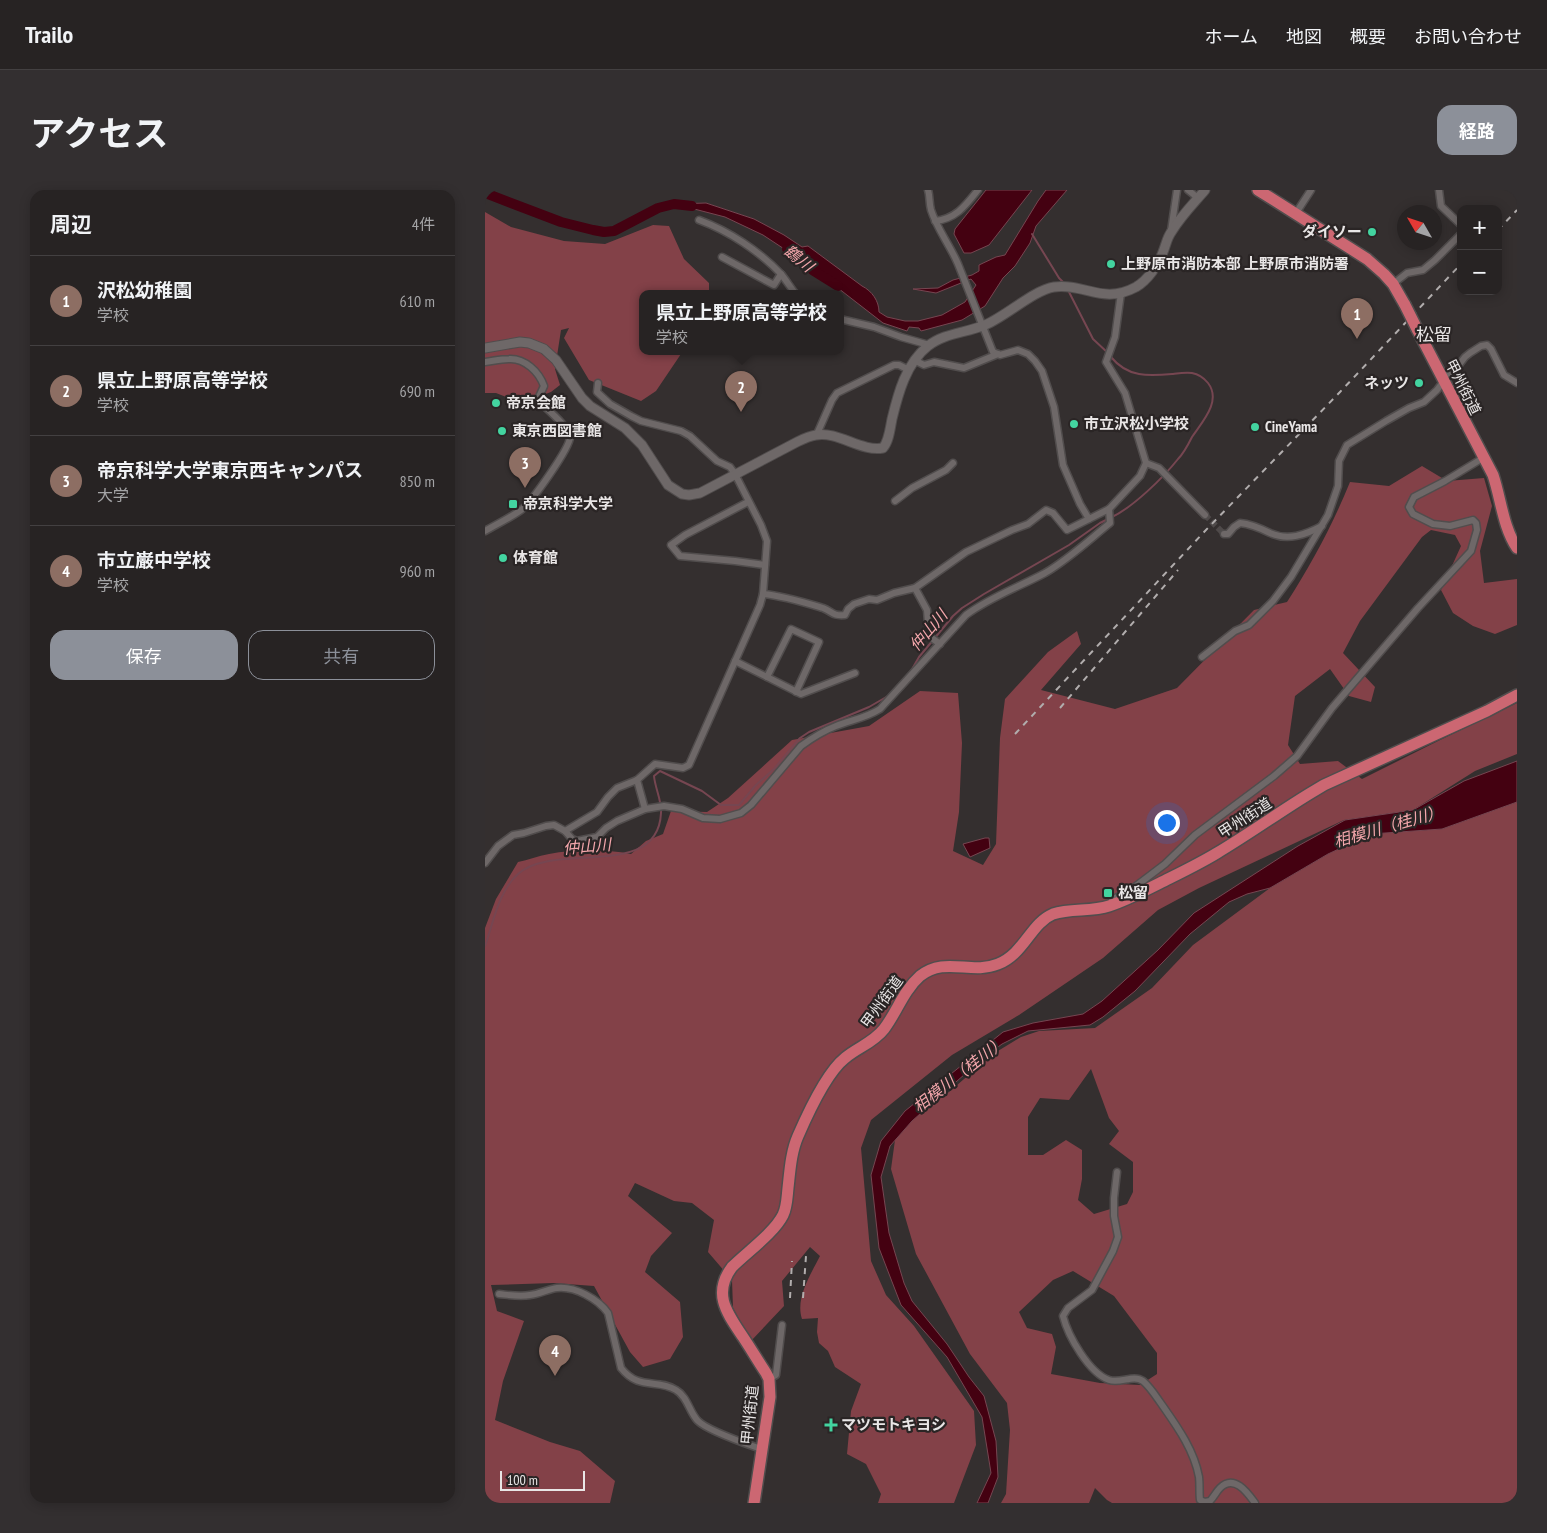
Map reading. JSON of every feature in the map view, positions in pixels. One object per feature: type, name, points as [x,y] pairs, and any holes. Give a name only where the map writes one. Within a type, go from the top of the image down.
[{"type":"highway","name":"甲州街道","points":[[1258,190],[1367,259],[1393,284],[1493,475],[1508,530],[1517,548]]},
{"type":"highway","name":"甲州街道","points":[[753,1503],[770,1397],[769,1379],[726,1312],[723,1298],[724,1282],[732,1267],[773,1229],[783,1214],[791,1161],[797,1138],[826,1080],[833,1070],[848,1056],[879,1036],[907,992],[922,975],[948,965],[980,968],[996,965],[1017,952],[1040,923],[1053,914],[1098,909],[1136,895],[1219,852],[1324,785],[1487,712],[1517,695]]},
{"type":"street","points":[[928,190],[935,222],[958,264],[993,352],[997,354]]},
{"type":"street","points":[[935,222],[960,212],[978,190]]},
{"type":"street","points":[[485,348],[520,342],[536,345],[550,354],[590,406],[625,428],[642,444],[673,490],[689,495],[700,494],[797,442],[817,434],[828,435],[873,448],[883,448],[887,441],[897,398],[914,360],[929,345],[946,336],[982,323],[1055,287],[1064,286],[1097,294],[1121,293],[1136,287],[1145,281],[1162,257],[1171,231],[1177,190]]},
{"type":"street","points":[[1188,190],[1198,198]]},
{"type":"street","points":[[1171,231],[1205,190]]},
{"type":"street","points":[[1296,213],[1311,190]]},
{"type":"street","points":[[1439,190],[1441,206],[1457,221]]},
{"type":"street","points":[[699,220],[718,227],[752,249],[781,274],[793,290]]},
{"type":"street","points":[[1393,284],[1407,273],[1423,270],[1457,238]]},
{"type":"street","points":[[722,257],[774,285],[781,274]]},
{"type":"street","points":[[763,594],[780,596],[828,610],[835,616],[845,615],[854,604],[869,599],[877,600],[894,593],[915,588],[966,552],[1012,530],[1026,526],[1046,510],[1053,513],[1067,530],[1109,509],[1137,480],[1146,463],[1125,393],[1106,362],[1115,337],[1121,293]]},
{"type":"street","points":[[844,320],[874,327],[929,345]]},
{"type":"street","points":[[1202,657],[1235,631],[1249,626],[1273,601],[1291,577],[1323,526],[1336,495],[1338,486],[1337,466],[1347,445],[1409,408],[1424,402],[1437,390],[1442,379],[1455,370],[1465,357],[1485,345],[1491,349],[1504,375],[1517,383]]},
{"type":"street","points":[[914,360],[924,365],[934,362],[964,368],[997,354],[1018,350],[1027,354],[1035,361],[1042,371],[1054,407],[1063,464],[1089,519]]},
{"type":"street","points":[[485,362],[510,358],[521,361],[540,376],[544,386],[539,399],[567,429],[570,437],[567,448],[523,509],[485,531]]},
{"type":"street","points":[[817,434],[837,393],[894,365],[899,365],[909,370]]},
{"type":"street","points":[[1509,379],[1517,376]]},
{"type":"street","points":[[565,832],[597,812],[617,788],[637,780],[655,764],[683,768],[689,764],[761,606],[767,541],[761,525],[730,467],[717,461],[690,436],[681,431],[641,421],[610,404],[597,392],[598,383]]},
{"type":"street","points":[[1110,906],[1111,900],[1132,889],[1165,864],[1195,835],[1274,776],[1297,756],[1332,708],[1471,551],[1477,530],[1476,523],[1473,520],[1450,526],[1433,524],[1413,514],[1409,507],[1414,497],[1445,482],[1483,458]]},
{"type":"street","points":[[895,501],[912,488],[946,470],[953,463]]},
{"type":"street","points":[[1146,463],[1159,468],[1205,515]]},
{"type":"street","points":[[749,502],[685,535],[671,545],[680,556],[765,565]]},
{"type":"street","points":[[485,863],[497,846],[504,840],[513,835],[524,834],[546,826],[554,825],[577,841],[597,837],[617,821],[645,809],[664,806],[683,809],[703,818],[720,818],[741,813],[751,805],[801,746],[822,732],[864,717],[880,709],[961,620],[977,607],[1061,562],[1110,523],[1109,509]]},
{"type":"street","points":[[1224,534],[1228,534],[1240,523],[1256,526],[1277,536],[1284,537],[1302,535],[1323,526]]},
{"type":"street","points":[[915,588],[927,610],[929,636],[940,644]]},
{"type":"street","points":[[767,677],[791,628],[819,642],[796,692]]},
{"type":"street","points":[[735,661],[801,694],[855,673]]},
{"type":"street","points":[[637,780],[645,809]]},
{"type":"street","points":[[1117,1172],[1114,1207],[1118,1237],[1110,1257],[1092,1290],[1068,1308],[1063,1316],[1065,1324],[1075,1346],[1101,1375],[1109,1380],[1117,1381],[1137,1378],[1151,1389],[1188,1446],[1199,1477],[1200,1500],[1210,1501],[1219,1489],[1231,1483],[1243,1488],[1255,1503]]},
{"type":"street","points":[[499,1294],[528,1295],[565,1288],[590,1296],[603,1306],[608,1313],[621,1368],[626,1374],[632,1379],[641,1382],[677,1390],[683,1396],[693,1415],[702,1424],[761,1449]]},
{"type":"street","points":[[769,1379],[776,1375],[783,1325]]},
{"type":"shaded area","points":[[485,212],[511,227],[564,241],[605,244],[653,225],[669,226],[684,259],[709,283],[709,290],[639,290],[639,355],[680,355],[656,391],[641,401],[589,380],[564,338],[569,328],[561,330],[555,369],[560,385],[551,392],[521,403],[496,393],[485,393]]},
{"type":"shaded area","points":[[1422,466],[1447,481],[1484,478],[1492,506],[1480,551],[1484,583],[1517,579],[1517,625],[1495,634],[1473,626],[1453,613],[1441,590],[1461,546],[1455,535],[1431,530],[1422,537],[1360,621],[1343,653],[1375,687],[1371,702],[1349,696],[1330,669],[1295,696],[1288,745],[1300,764],[1338,761],[1362,779],[1517,703],[1517,754],[1475,771],[1413,810],[1344,820],[1199,888],[1158,910],[1103,958],[1019,1015],[952,1055],[871,1120],[861,1148],[871,1261],[886,1295],[914,1326],[974,1411],[976,1445],[954,1503],[878,1503],[881,1494],[866,1464],[847,1454],[851,1411],[861,1384],[835,1367],[828,1351],[819,1343],[817,1332],[818,1318],[802,1319],[800,1311],[805,1286],[820,1256],[810,1247],[782,1281],[784,1306],[751,1341],[733,1308],[732,1280],[708,1252],[714,1220],[692,1203],[674,1201],[635,1183],[628,1196],[672,1233],[651,1256],[645,1272],[680,1302],[683,1337],[670,1359],[643,1367],[630,1352],[594,1286],[553,1283],[491,1285],[497,1311],[524,1321],[503,1381],[495,1420],[550,1442],[580,1451],[615,1481],[610,1503],[485,1503],[485,928],[496,899],[518,862],[545,855],[580,850],[600,850],[631,854],[646,841],[663,834],[671,811],[707,812],[728,798],[792,740],[869,726],[920,691],[958,693],[962,743],[959,812],[953,851],[983,865],[996,844],[1000,738],[1005,699],[1048,652],[1077,631],[1081,644],[1041,690],[1115,709],[1177,688],[1254,610],[1287,602],[1321,544],[1350,482],[1389,486]]},
{"type":"shaded area","points":[[1517,802],[1517,1503],[1112,1503],[1095,1488],[1089,1503],[1001,1503],[1006,1494],[1010,1430],[1007,1403],[970,1354],[916,1254],[891,1169],[895,1140],[910,1118],[949,1092],[993,1054],[1021,1037],[1039,1031],[1095,1028],[1152,988],[1193,945],[1270,888],[1328,854],[1371,834],[1442,829]],"holes":[[[1091,1069],[1109,1118],[1119,1131],[1109,1144],[1133,1162],[1133,1192],[1127,1204],[1094,1214],[1078,1200],[1082,1179],[1082,1150],[1066,1140],[1043,1155],[1028,1155],[1028,1117],[1040,1098],[1069,1100]],[[1073,1271],[1114,1296],[1157,1353],[1157,1374],[1140,1385],[1100,1383],[1051,1374],[1056,1347],[1052,1334],[1027,1328],[1019,1312],[1053,1280]]]},
{"type":"water","points":[[986,190],[1032,190],[989,245],[971,253],[964,253],[954,234],[955,229]]},
{"type":"water","points":[[1046,190],[1067,190],[1036,226],[1030,243],[1015,266],[1003,278],[985,306],[962,320],[921,331],[919,328],[909,327],[907,331],[883,323],[844,293],[844,290],[840,290],[807,264],[763,235],[725,217],[675,204],[706,203],[754,219],[802,247],[808,246],[866,288],[876,300],[879,312],[887,317],[905,321],[918,321],[942,315],[965,302],[976,285],[971,279],[936,293],[913,289],[938,288],[953,280],[972,275],[979,271],[979,265],[1005,255]]},
{"type":"water","name":"相模川（桂川）","points":[[1517,761],[1517,802],[1442,829],[1371,834],[1328,854],[1270,888],[1247,894],[1229,902],[1190,934],[1135,991],[1103,1017],[1090,1025],[1028,1031],[1002,1044],[983,1058],[912,1121],[890,1146],[881,1177],[889,1233],[904,1283],[912,1301],[947,1344],[984,1396],[996,1441],[998,1477],[988,1503],[977,1503],[991,1473],[982,1417],[947,1357],[901,1305],[879,1248],[871,1175],[881,1141],[905,1111],[1003,1032],[1033,1023],[1083,1014],[1102,1001],[1158,950],[1194,913],[1298,846],[1345,820],[1413,810],[1464,781]]},
{"type":"water","points":[[989,838],[990,848],[970,857],[963,844]]},
{"type":"waterway","name":"鶴川","points":[[485,193],[561,222],[604,232],[614,231],[658,208],[674,204],[692,206]]},
{"type":"waterway","name":"仲山川","points":[[1032,234],[1059,278],[1065,284]]},
{"type":"waterway","name":"鶴川","points":[[787,249],[814,271],[838,286]]},
{"type":"waterway","name":"仲山川","points":[[1068,290],[1093,339],[1108,353]]},
{"type":"waterway","name":"仲山川","points":[[1111,357],[1124,369],[1139,374],[1196,374],[1208,383],[1213,397],[1209,411],[1180,457],[1147,491],[1112,517]]},
{"type":"waterway","name":"仲山川","points":[[911,671],[919,657],[962,608],[1069,545],[1108,519]]},
{"type":"waterway","name":"仲山川","points":[[485,946],[501,898],[511,881],[518,874],[534,865],[555,860],[602,857],[642,847],[655,834],[661,813],[654,776],[660,771],[702,791],[721,805],[739,805],[756,785],[774,769],[800,738],[809,732],[869,707],[888,696]]},
{"type":"tunnel","points":[[1205,515],[1224,534]]},
{"type":"railway","points":[[1502,226],[1517,210]]},
{"type":"railway","points":[[1015,734],[1205,531],[1457,268]]},
{"type":"railway","points":[[1060,708],[1178,570]]},
{"type":"railway","points":[[803,1298],[806,1256]]},
{"type":"railway","points":[[790,1298],[792,1261]]},
{"type":"place","name":"ダイソー","points":[[1372,232]]},
{"type":"place","name":"上野原市消防本部 上野原市消防署","points":[[1111,264]]},
{"type":"place","name":"沢松幼稚園","points":[[1357,339]]},
{"type":"place","name":"ネッツ","points":[[1419,383]]},
{"type":"place","name":"帝京会館","points":[[496,403]]},
{"type":"place","name":"県立上野原高等学校","points":[[741,412]]},
{"type":"place","name":"市立沢松小学校","points":[[1074,424]]},
{"type":"place","name":"CineYama","points":[[1255,427]]},
{"type":"place","name":"東京西図書館","points":[[502,431]]},
{"type":"place","name":"帝京科学大学東京西キャンパス","points":[[525,488]]},
{"type":"place","name":"帝京科学大学","points":[[513,504]]},
{"type":"place","name":"体育館","points":[[503,558]]},
{"type":"place","name":"松留","points":[[1108,893]]},
{"type":"place","name":"市立巌中学校","points":[[555,1376]]},
{"type":"place","name":"マツモトキヨシ","points":[[831,1425]]},
{"type":"district","name":"松留","points":[[1434,335]]}]
